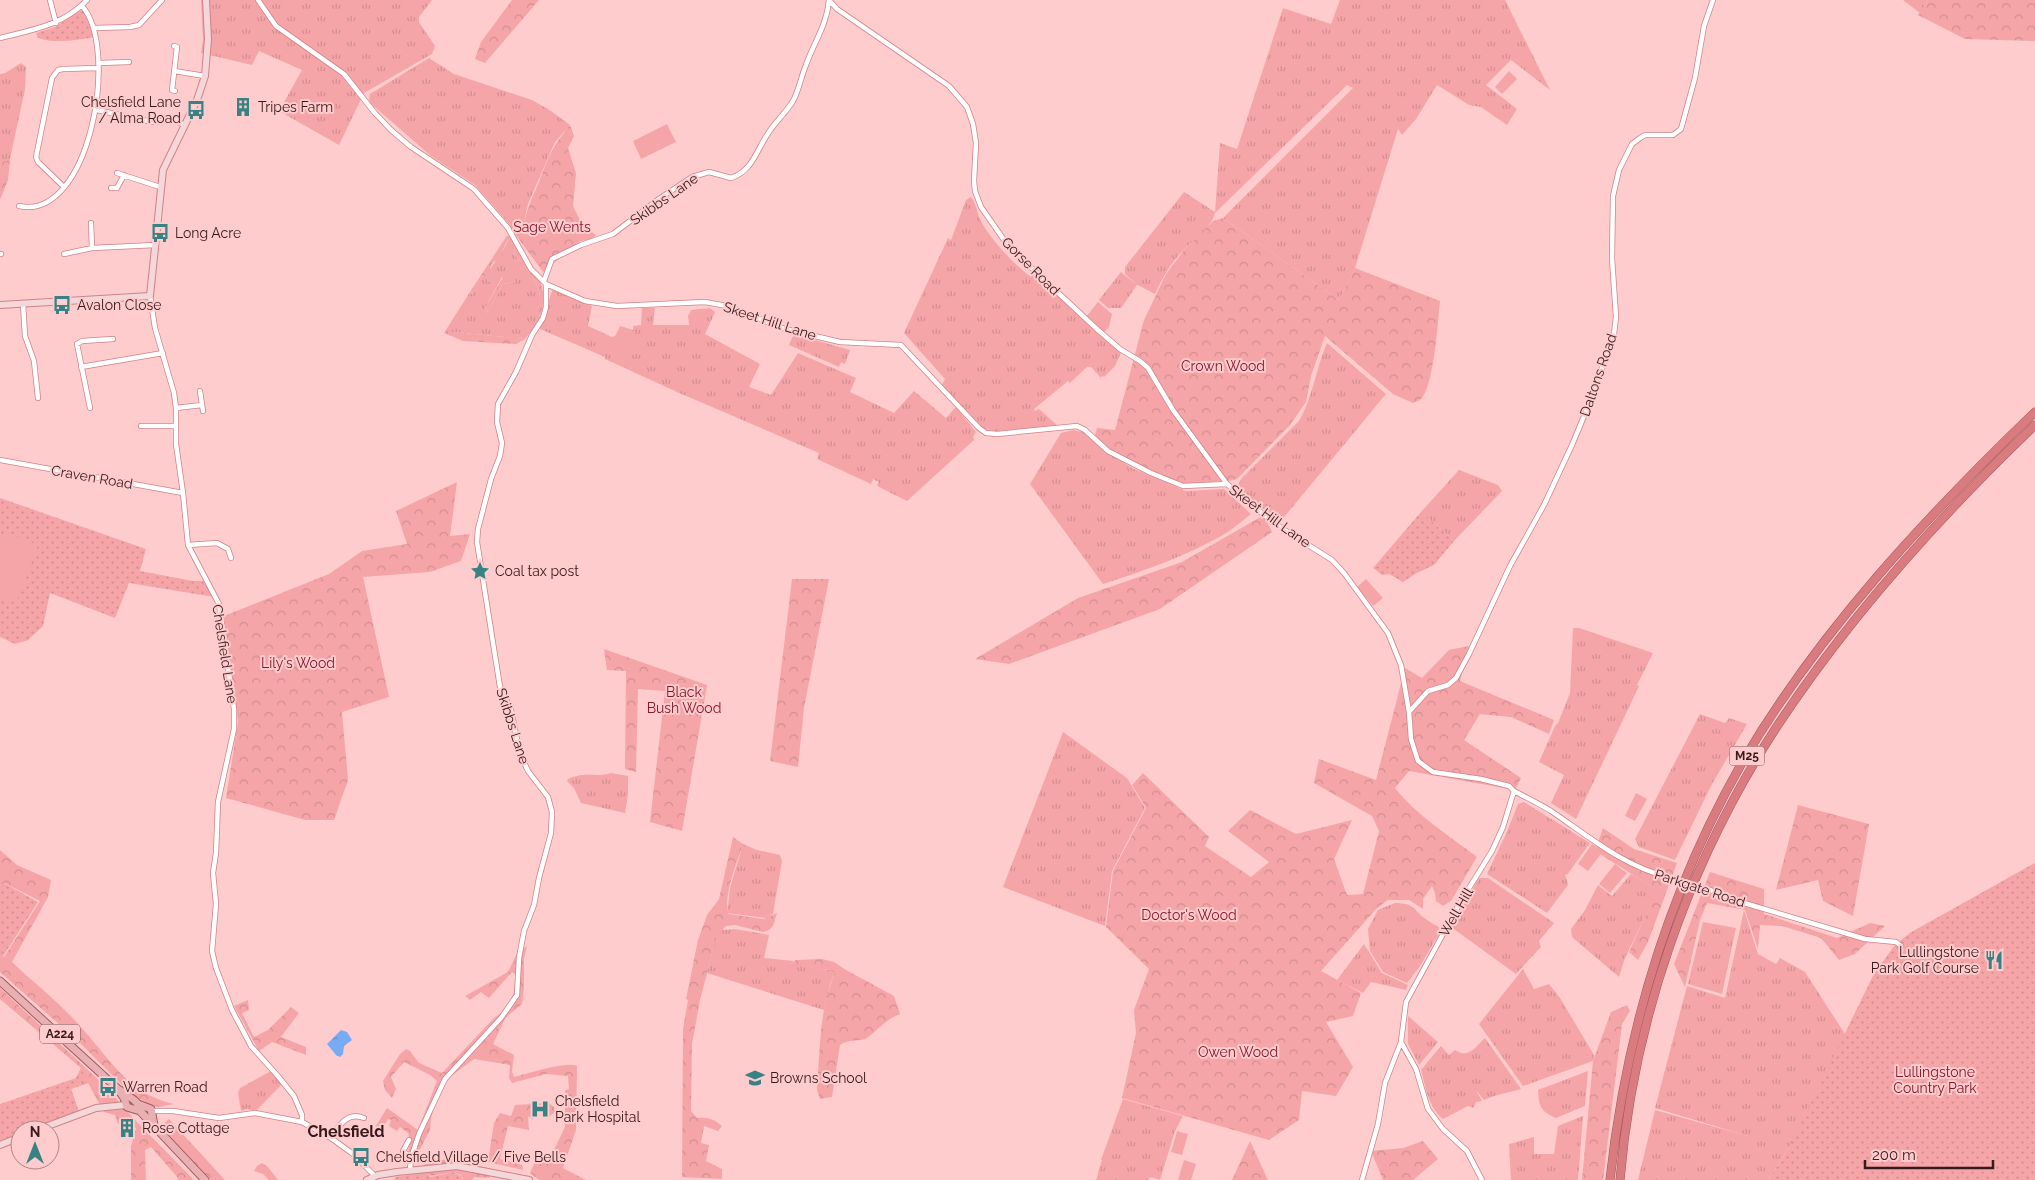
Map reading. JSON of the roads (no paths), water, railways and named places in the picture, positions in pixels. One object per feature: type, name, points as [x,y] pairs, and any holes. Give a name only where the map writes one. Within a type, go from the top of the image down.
[{"type":"highway","name":"M25","points":[[1610,1180],[1626,1069],[1652,970],[1685,878],[1730,785],[1758,737],[1789,691],[1853,607],[1938,511],[2035,412]]},
{"type":"highway","name":"M25","points":[[1620,1180],[1633,1090],[1645,1034],[1674,934],[1717,832],[1744,782],[1789,709],[1857,617],[1951,510],[2035,426]]},
{"type":"main road","name":"A224","points":[[0,981],[118,1089],[204,1180]]},
{"type":"main road","name":"A224","points":[[130,1103],[150,1111]]},
{"type":"main road","points":[[144,1116],[143,1110],[150,1111],[154,1126]]},
{"type":"street","points":[[50,0],[56,23]]},
{"type":"street","points":[[0,38],[56,23],[82,6],[87,0]]},
{"type":"street","points":[[95,28],[139,25],[162,0]]},
{"type":"street","name":"Chelsfield Lane","points":[[206,0],[208,39],[205,76],[197,100],[163,170],[150,296],[155,328],[176,408],[176,444],[188,545],[219,604],[234,710],[234,729],[218,802],[216,853],[213,873],[216,904],[212,951],[216,968],[232,1010],[251,1046],[278,1075],[294,1096],[302,1115],[302,1122]]},
{"type":"street","name":"Skeet Hill Lane","points":[[258,0],[276,26],[344,74],[391,130],[411,147],[477,192],[502,221],[531,270],[545,282],[590,302],[633,306],[705,302],[718,304],[785,328],[840,342],[901,346],[979,428],[986,433],[997,434],[1077,426],[1085,430],[1108,451],[1151,473],[1184,486],[1227,484],[1275,524],[1332,560],[1344,573],[1388,633],[1401,664],[1409,712]]},
{"type":"street","name":"Skibbs Lane","points":[[410,1170],[411,1158],[419,1134],[446,1079],[501,1018],[516,995],[519,958],[524,931],[534,905],[551,833],[552,812],[548,797],[528,771],[520,754],[511,710],[500,687],[477,542],[478,529],[491,479],[500,456],[502,443],[497,422],[498,404],[543,318],[546,307],[545,282],[552,259],[581,245],[613,234],[692,177],[709,172],[731,178],[746,170],[768,132],[782,117],[796,96],[806,65],[822,33],[828,13],[829,0]]},
{"type":"street","name":"Gorse Road","points":[[829,0],[835,7],[949,86],[961,98],[967,107],[973,124],[976,143],[975,191],[981,207],[994,228],[1023,261],[1098,330],[1148,368],[1173,410],[1227,484]]},
{"type":"street","name":"Daltons Road","points":[[1409,712],[1428,691],[1448,684],[1456,678],[1510,566],[1544,505],[1572,444],[1594,392],[1614,334],[1616,317],[1612,258],[1613,196],[1619,170],[1632,144],[1640,138],[1645,136],[1672,135],[1681,129],[1695,78],[1704,26],[1713,0]]},
{"type":"street","points":[[20,206],[34,207],[49,203],[64,187],[78,165],[87,145],[96,110],[99,66],[95,28],[89,13],[82,6]]},
{"type":"street","points":[[828,13],[835,7]]},
{"type":"street","points":[[174,46],[177,47],[172,90],[175,91]]},
{"type":"street","points":[[64,187],[38,162],[36,157],[52,78],[58,70],[129,62]]},
{"type":"street","points":[[174,71],[205,76]]},
{"type":"street","points":[[96,110],[152,122],[175,120],[184,125]]},
{"type":"street","points":[[118,172],[160,187]]},
{"type":"street","points":[[112,188],[117,188],[124,175]]},
{"type":"street","points":[[91,223],[92,248]]},
{"type":"street","points":[[64,254],[92,248],[156,245]]},
{"type":"street","points":[[0,305],[150,296]]},
{"type":"street","points":[[23,304],[25,336],[34,361],[38,398]]},
{"type":"street","points":[[90,408],[77,344],[82,341],[113,339]]},
{"type":"street","points":[[81,367],[163,354]]},
{"type":"street","points":[[200,391],[203,411]]},
{"type":"street","points":[[176,408],[202,405]]},
{"type":"street","points":[[141,426],[176,426]]},
{"type":"street","name":"Craven Road","points":[[0,460],[183,493]]},
{"type":"street","points":[[188,545],[217,543],[228,549],[231,558]]},
{"type":"street","points":[[1409,712],[1411,739],[1418,761],[1433,772],[1481,779],[1508,786],[1514,791]]},
{"type":"street","name":"Parkgate Road","points":[[1514,791],[1549,810],[1612,852],[1652,874],[1668,877],[1744,903],[1857,937],[1896,942],[1901,946]]},
{"type":"street","name":"Well Hill","points":[[1362,1180],[1378,1124],[1385,1083],[1401,1042],[1406,1002],[1461,901],[1492,851],[1503,827],[1514,791]]},
{"type":"street","points":[[1401,1042],[1416,1069],[1422,1097],[1428,1110],[1443,1129],[1467,1151],[1482,1180]]},
{"type":"street","points":[[60,1121],[96,1108],[130,1103]]},
{"type":"street","points":[[150,1111],[173,1111],[219,1118],[255,1113],[302,1122],[331,1138],[360,1159],[375,1176]]},
{"type":"street","points":[[331,1138],[346,1118],[356,1115],[364,1118]]},
{"type":"street","points":[[408,1140],[403,1153],[411,1158]]},
{"type":"street","points":[[367,1180],[375,1176],[410,1170],[457,1166],[529,1180]]},
{"type":"water","points":[[341,1030],[347,1032],[352,1040],[344,1046],[343,1054],[340,1057],[327,1044]]},
{"type":"place","name":"Tripes Farm","points":[[243,107]]},
{"type":"place","name":"Chelsfield Lane / Alma Road","points":[[196,110]]},
{"type":"place","name":"Long Acre","points":[[160,233]]},
{"type":"place","name":"Avalon Close","points":[[62,305]]},
{"type":"place","name":"Coal tax post","points":[[480,571]]},
{"type":"place","name":"Lullingstone Park Golf Course","points":[[1994,960]]},
{"type":"place","name":"Browns School","points":[[755,1078]]},
{"type":"place","name":"Warren Road","points":[[108,1087]]},
{"type":"place","name":"Chelsfield Park Hospital","points":[[540,1109]]},
{"type":"place","name":"Rose Cottage","points":[[127,1128]]},
{"type":"place","name":"Chelsfield Village / Five Bells","points":[[361,1157]]},
{"type":"district","name":"Chelsfield","points":[[346,1131]]},
{"type":"park label","name":"Sage Wents","points":[[552,227]]},
{"type":"park label","name":"Crown Wood","points":[[1223,366]]},
{"type":"park label","name":"Lily's Wood","points":[[298,663]]},
{"type":"park label","name":"Black Bush Wood","points":[[684,700]]},
{"type":"park label","name":"Doctor's Wood","points":[[1189,915]]},
{"type":"park label","name":"Owen Wood","points":[[1238,1052]]},
{"type":"park label","name":"Lullingstone Country Park","points":[[1935,1080]]}]
